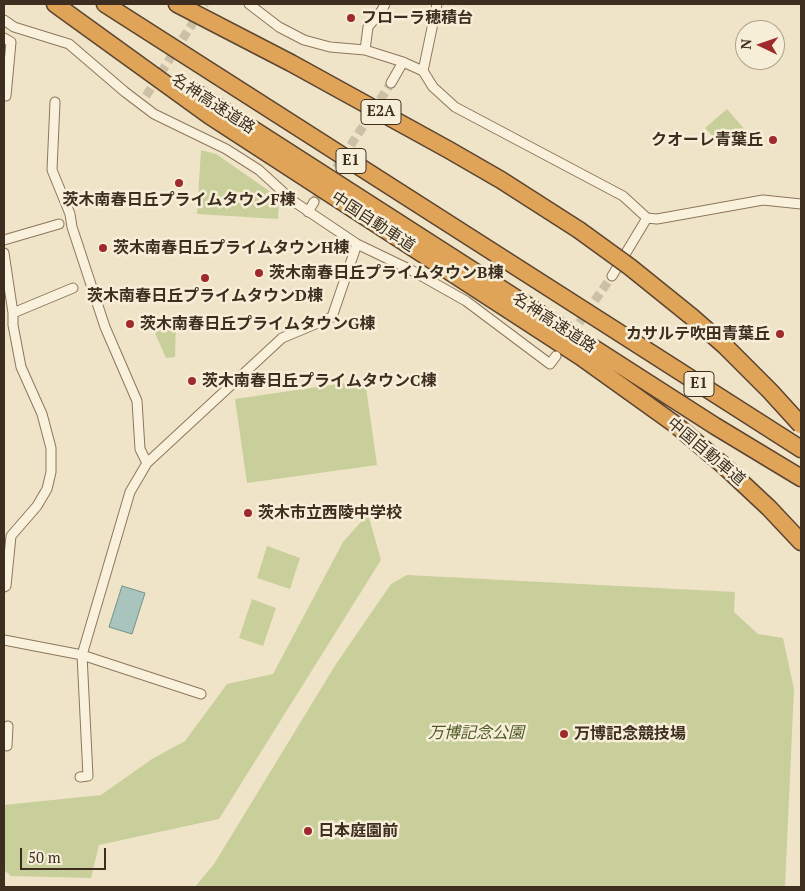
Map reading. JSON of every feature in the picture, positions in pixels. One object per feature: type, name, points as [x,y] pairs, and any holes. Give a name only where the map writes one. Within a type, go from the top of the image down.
[{"type":"highway","name":"名神高速道路","points":[[55,4],[716,426],[801,478]]},
{"type":"highway","name":"中国自動車道","points":[[55,4],[210,116],[574,352],[668,420],[723,465],[769,508],[801,542]]},
{"type":"highway","name":"名神高速道路","points":[[105,4],[801,449]]},
{"type":"highway","name":"E2A","points":[[177,4],[291,63],[449,150],[501,180],[579,230],[630,267],[692,317],[744,365],[801,425]]},
{"type":"street","points":[[249,4],[278,27],[304,40],[330,47],[365,50],[403,62],[423,71],[433,87],[455,107],[623,196],[646,218],[657,219],[763,200],[801,204]]},
{"type":"street","points":[[365,50],[368,27],[382,10],[384,4]]},
{"type":"street","points":[[423,71],[437,4]]},
{"type":"street","points":[[4,20],[14,27],[69,44],[125,92],[144,99],[154,114],[226,149],[259,170],[308,212],[357,244],[411,270],[466,301],[550,364],[556,356]]},
{"type":"street","points":[[4,38],[10,42],[6,96]]},
{"type":"street","points":[[391,83],[403,62]]},
{"type":"street","points":[[55,102],[52,170],[70,214],[72,227],[105,327],[137,401],[140,449],[146,462]]},
{"type":"street","points":[[308,212],[314,202]]},
{"type":"street","points":[[612,276],[646,218]]},
{"type":"street","points":[[4,240],[59,224]]},
{"type":"street","points":[[80,777],[88,776],[82,655],[130,492],[146,462],[282,338],[332,317],[357,244]]},
{"type":"street","points":[[4,253],[13,325],[21,367],[42,414],[51,448],[47,489],[36,506],[11,536],[6,586],[4,587]]},
{"type":"street","points":[[13,313],[73,288]]},
{"type":"street","points":[[4,331],[13,325]]},
{"type":"street","points":[[4,640],[82,655],[201,694]]},
{"type":"street","points":[[6,732],[7,746]]},
{"type":"green space","points":[[727,109],[746,131],[740,136],[716,140],[705,128]]},
{"type":"green space","points":[[201,150],[216,154],[268,190],[279,203],[278,219],[197,214]]},
{"type":"green space","points":[[150,322],[176,322],[175,357],[166,358]]},
{"type":"green space","points":[[365,380],[377,465],[247,483],[235,399]]},
{"type":"green space","points":[[368,514],[381,560],[219,819],[99,845],[91,878],[11,876],[4,870],[4,805],[101,795],[152,759],[185,741],[227,684],[273,674],[343,542]]},
{"type":"green space","points":[[267,546],[300,558],[290,589],[257,578]]},
{"type":"green space","name":"万博記念公園","points":[[407,575],[735,592],[734,612],[758,634],[783,638],[794,689],[785,887],[195,887],[214,864],[336,664],[391,584]]},
{"type":"green space","points":[[252,599],[276,608],[263,646],[239,638]]},
{"type":"water","points":[[122,586],[145,593],[132,634],[109,627]]},
{"type":"tunnel","points":[[146,96],[205,4]]},
{"type":"tunnel","points":[[314,202],[391,83]]},
{"type":"tunnel","points":[[556,356],[612,276]]},
{"type":"place","name":"フローラ穂積台","points":[[351,18]]},
{"type":"place","name":"クオーレ青葉丘","points":[[773,140]]},
{"type":"place","name":"茨木南春日丘プライムタウンF棟","points":[[179,183]]},
{"type":"place","name":"茨木南春日丘プライムタウンH棟","points":[[103,248]]},
{"type":"place","name":"茨木南春日丘プライムタウンB棟","points":[[259,273]]},
{"type":"place","name":"茨木南春日丘プライムタウンD棟","points":[[205,278]]},
{"type":"place","name":"茨木南春日丘プライムタウンG棟","points":[[130,324]]},
{"type":"place","name":"カサルテ吹田青葉丘","points":[[780,334]]},
{"type":"place","name":"茨木南春日丘プライムタウンC棟","points":[[192,381]]},
{"type":"place","name":"茨木市立西陵中学校","points":[[248,513]]},
{"type":"place","name":"万博記念競技場","points":[[564,734]]},
{"type":"place","name":"日本庭園前","points":[[308,831]]}]
